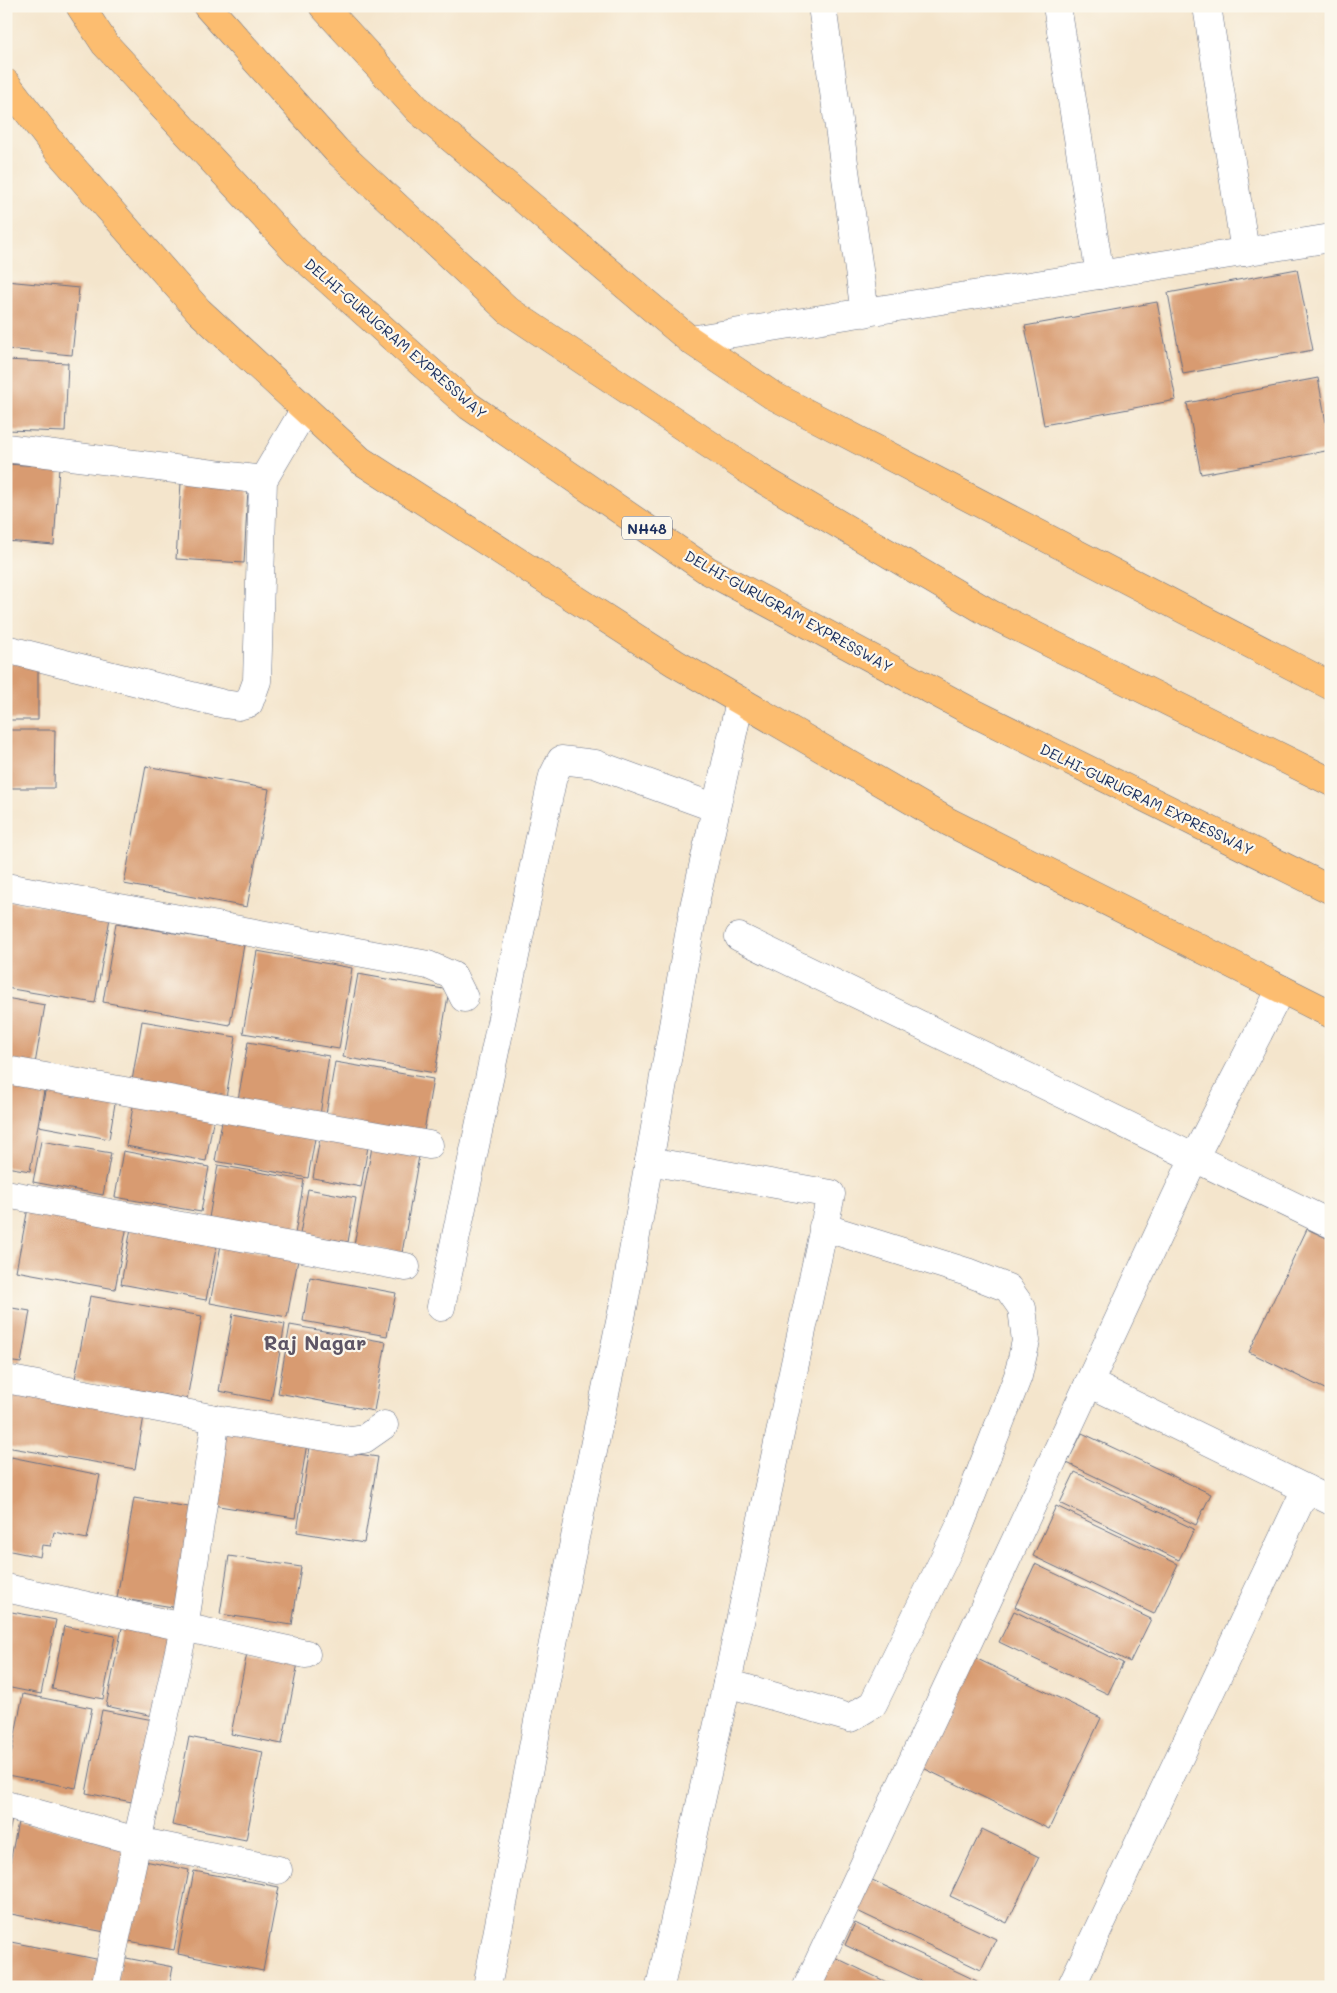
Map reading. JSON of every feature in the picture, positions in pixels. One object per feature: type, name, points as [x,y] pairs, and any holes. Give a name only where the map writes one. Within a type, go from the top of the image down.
[{"type":"main road","name":"DELHI-GURUGRAM EXPRESSWAY","points":[[80,6],[105,44],[295,250],[469,406],[707,570],[974,713],[1331,890]]},
{"type":"main road","points":[[207,6],[336,150],[509,311],[757,476],[990,614],[1331,782]]},
{"type":"main road","points":[[323,6],[420,112],[690,340],[772,395],[1331,686]]},
{"type":"main road","points":[[6,83],[58,151],[199,311],[360,460],[676,663],[949,822],[1331,1014]]},
{"type":"street","points":[[822,6],[865,313]]},
{"type":"street","points":[[1057,6],[1100,275]]},
{"type":"street","points":[[1207,6],[1245,252]]},
{"type":"street","points":[[690,340],[1331,238]]},
{"type":"street","points":[[6,649],[224,704],[238,706],[249,703],[257,681],[262,480],[305,409]]},
{"type":"street","points":[[6,448],[262,480]]},
{"type":"street","points":[[487,1987],[554,1638],[624,1303],[694,907],[740,701]]},
{"type":"street","points":[[441,1307],[553,776],[561,760],[595,764],[716,808]]},
{"type":"street","points":[[6,887],[428,965],[453,976],[464,998]]},
{"type":"street","points":[[739,937],[1331,1224]]},
{"type":"street","points":[[807,1987],[1194,1158],[1281,989]]},
{"type":"street","points":[[6,1070],[429,1145]]},
{"type":"street","points":[[649,1161],[831,1194],[660,1987]]},
{"type":"street","points":[[6,1194],[406,1267]]},
{"type":"street","points":[[727,1683],[850,1718],[873,1704],[958,1530],[1018,1376],[1026,1342],[1022,1308],[1008,1288],[967,1272],[823,1227]]},
{"type":"street","points":[[6,1379],[216,1419],[351,1441],[364,1439],[384,1425]]},
{"type":"street","points":[[1089,1383],[1331,1501]]},
{"type":"street","points":[[105,1987],[184,1628],[216,1419]]},
{"type":"street","points":[[1071,1987],[1306,1489]]},
{"type":"street","points":[[6,1588],[306,1654]]},
{"type":"street","points":[[6,1805],[137,1841],[278,1870]]},
{"type":"building","points":[[1297,269],[1313,350],[1183,374],[1168,293]]},
{"type":"building","points":[[6,281],[79,288],[72,355],[6,349]]},
{"type":"building","points":[[1157,302],[1176,400],[1044,425],[1025,326]]},
{"type":"building","points":[[6,360],[68,363],[65,432],[6,430]]},
{"type":"building","points":[[1318,378],[1331,450],[1201,474],[1187,403]]},
{"type":"building","points":[[6,464],[59,467],[54,545],[6,541]]},
{"type":"building","points":[[181,483],[248,488],[244,563],[176,559]]},
{"type":"building","points":[[38,662],[38,720],[6,720],[6,663]]},
{"type":"building","points":[[6,730],[55,730],[54,788],[6,788]]},
{"type":"building","points":[[146,766],[269,789],[247,907],[124,884]]},
{"type":"building","points":[[6,900],[110,918],[95,1003],[6,988]]},
{"type":"building","points":[[116,923],[244,945],[230,1025],[103,1002]]},
{"type":"building","points":[[257,951],[352,968],[339,1049],[243,1033]]},
{"type":"building","points":[[358,974],[449,990],[435,1073],[343,1057]]},
{"type":"building","points":[[6,998],[45,1005],[35,1064],[6,1059]]},
{"type":"building","points":[[142,1021],[236,1037],[225,1104],[131,1087]]},
{"type":"building","points":[[248,1042],[329,1056],[320,1115],[238,1100]]},
{"type":"building","points":[[335,1062],[433,1079],[423,1137],[325,1120]]},
{"type":"building","points":[[6,1078],[45,1085],[30,1171],[6,1167]]},
{"type":"building","points":[[47,1080],[117,1092],[109,1139],[39,1126]]},
{"type":"building","points":[[134,1101],[214,1116],[206,1161],[126,1146]]},
{"type":"building","points":[[223,1116],[316,1133],[308,1178],[215,1161]]},
{"type":"building","points":[[321,1132],[369,1141],[361,1187],[313,1178]]},
{"type":"building","points":[[41,1141],[111,1153],[103,1195],[33,1182]]},
{"type":"building","points":[[372,1147],[419,1156],[402,1253],[354,1245]]},
{"type":"building","points":[[123,1151],[209,1167],[201,1212],[115,1197]]},
{"type":"building","points":[[218,1165],[304,1180],[295,1234],[209,1218]]},
{"type":"building","points":[[308,1189],[356,1198],[348,1242],[300,1234]]},
{"type":"building","points":[[28,1208],[127,1226],[115,1289],[16,1271]]},
{"type":"building","points":[[131,1228],[217,1244],[206,1300],[121,1284]]},
{"type":"building","points":[[1307,1229],[1331,1240],[1331,1392],[1249,1352]]},
{"type":"building","points":[[221,1245],[298,1260],[287,1317],[210,1303]]},
{"type":"building","points":[[310,1277],[396,1293],[387,1336],[303,1321]]},
{"type":"building","points":[[90,1296],[202,1316],[187,1399],[75,1379]]},
{"type":"building","points":[[6,1307],[30,1311],[21,1363],[6,1361]]},
{"type":"building","points":[[233,1314],[285,1324],[271,1401],[219,1391]]},
{"type":"building","points":[[290,1325],[386,1342],[374,1411],[278,1393]]},
{"type":"building","points":[[13,1388],[145,1410],[135,1469],[6,1447],[6,1427]]},
{"type":"building","points":[[219,1428],[307,1443],[295,1518],[206,1504]]},
{"type":"building","points":[[1082,1433],[1211,1494],[1196,1525],[1067,1463]]},
{"type":"building","points":[[310,1447],[378,1457],[364,1543],[297,1532]]},
{"type":"building","points":[[11,1457],[100,1475],[87,1539],[54,1532],[51,1546],[42,1545],[40,1557],[6,1550],[6,1481]]},
{"type":"building","points":[[1075,1472],[1194,1529],[1179,1560],[1060,1503]]},
{"type":"building","points":[[134,1498],[195,1508],[179,1608],[117,1598]]},
{"type":"building","points":[[1056,1506],[1178,1564],[1154,1614],[1033,1556]]},
{"type":"building","points":[[229,1556],[301,1567],[292,1625],[220,1614]]},
{"type":"building","points":[[1035,1564],[1151,1619],[1130,1662],[1015,1607]]},
{"type":"building","points":[[6,1611],[56,1620],[41,1694],[6,1687]]},
{"type":"building","points":[[1014,1611],[1123,1663],[1108,1694],[999,1642]]},
{"type":"building","points":[[123,1623],[169,1632],[153,1716],[106,1706]]},
{"type":"building","points":[[64,1626],[115,1636],[103,1699],[52,1689]]},
{"type":"building","points":[[247,1653],[298,1663],[282,1744],[231,1734]]},
{"type":"building","points":[[969,1655],[1101,1718],[1049,1829],[917,1765]]},
{"type":"building","points":[[23,1694],[92,1708],[76,1788],[7,1775]]},
{"type":"building","points":[[102,1710],[158,1721],[142,1804],[86,1793]]},
{"type":"building","points":[[189,1737],[263,1752],[246,1840],[172,1825]]},
{"type":"building","points":[[6,1818],[12,1819],[7,1843],[6,1843]]},
{"type":"building","points":[[18,1822],[127,1844],[110,1933],[6,1913],[6,1883]]},
{"type":"building","points":[[982,1829],[1039,1857],[1007,1923],[950,1896]]},
{"type":"building","points":[[135,1859],[189,1870],[174,1950],[119,1939]]},
{"type":"building","points":[[194,1871],[279,1887],[263,1971],[178,1954]]},
{"type":"building","points":[[866,1877],[996,1939],[981,1970],[851,1908]]},
{"type":"building","points":[[855,1923],[977,1981],[974,1987],[933,1987],[845,1945]]},
{"type":"building","points":[[6,1941],[106,1961],[101,1987],[6,1987]]},
{"type":"building","points":[[828,1954],[897,1987],[816,1987]]},
{"type":"building","points":[[121,1957],[173,1967],[169,1987],[116,1987]]},
{"type":"district","name":"Raj Nagar","points":[[315,1342]]}]
